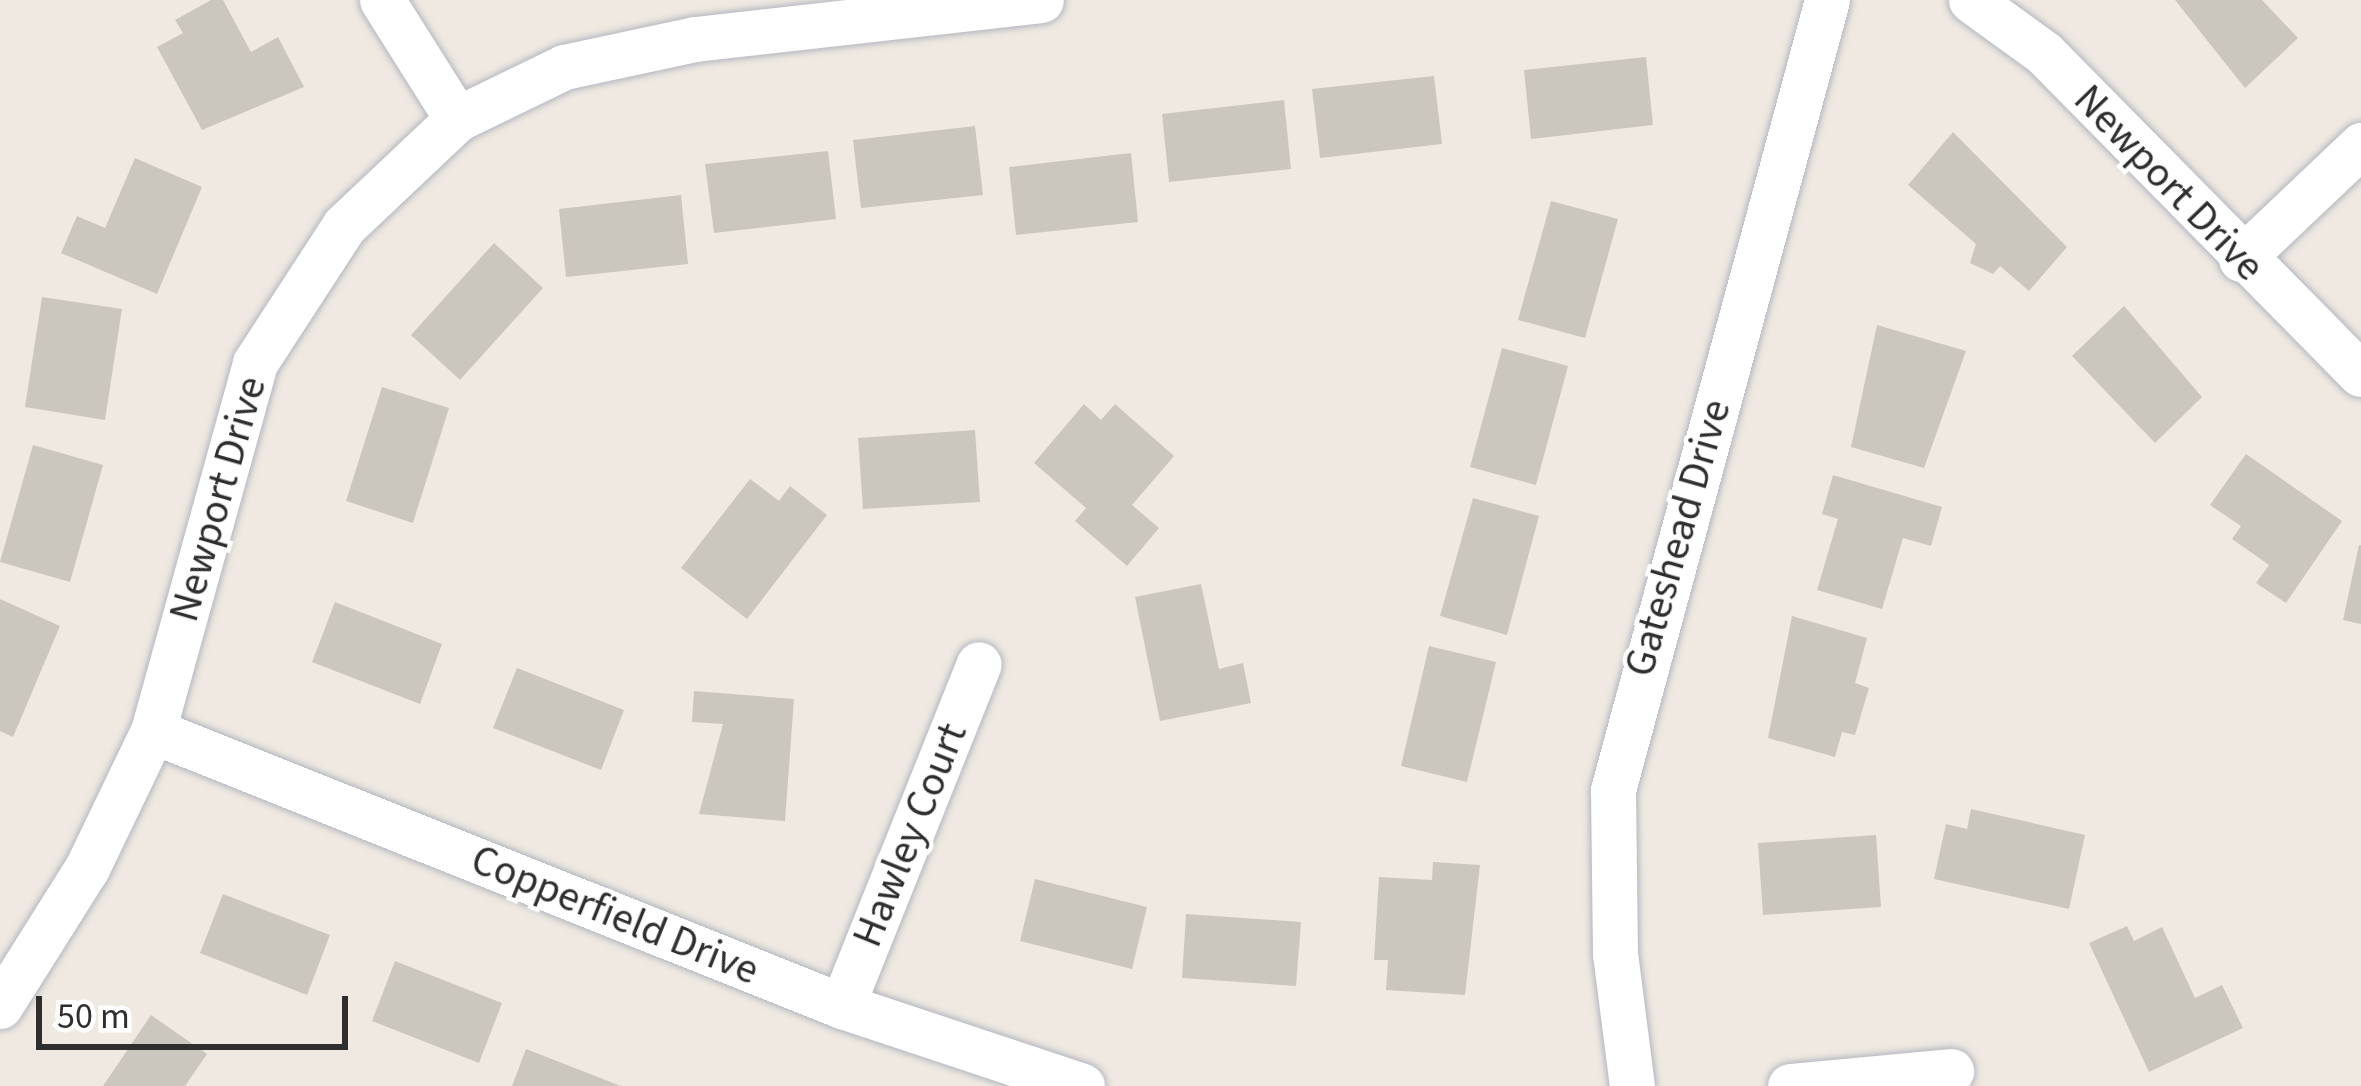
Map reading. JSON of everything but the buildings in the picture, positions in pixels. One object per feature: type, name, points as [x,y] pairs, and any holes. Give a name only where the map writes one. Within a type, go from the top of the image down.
[{"type":"street","points":[[382,0],[457,119]]},
{"type":"street","name":"Newport Drive","points":[[0,1006],[87,868],[153,731],[255,363],[344,226],[457,119],[564,67],[695,39],[1041,0]]},
{"type":"street","name":"Gateshead Drive","points":[[1632,1086],[1615,954],[1613,790],[1827,0]]},
{"type":"street","name":"Newport Drive","points":[[1971,0],[2044,52],[2241,259],[2361,374]]},
{"type":"street","points":[[2241,259],[2361,145]]},
{"type":"street","name":"Hawley Court","points":[[842,1006],[979,664]]},
{"type":"street","name":"Copperfield Drive","points":[[153,731],[842,1006],[1082,1086]]},
{"type":"street","points":[[1790,1086],[1951,1071]]}]
